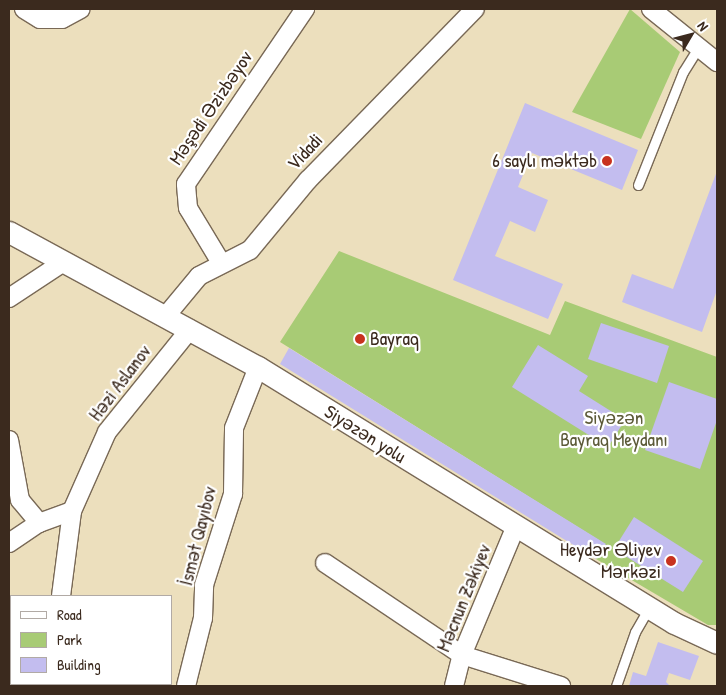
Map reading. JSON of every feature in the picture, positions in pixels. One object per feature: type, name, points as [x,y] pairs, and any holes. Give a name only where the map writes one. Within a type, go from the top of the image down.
[{"type":"street","points":[[24,9],[40,19],[62,19],[81,9]]},
{"type":"street","name":"Məşədi Əzizbəyov","points":[[220,262],[188,208],[186,184],[305,9]]},
{"type":"street","name":"Vidadi","points":[[166,317],[199,276],[220,262],[250,250],[308,180],[475,9]]},
{"type":"street","points":[[651,9],[717,62]]},
{"type":"street","name":"Siyəzən yolu","points":[[9,232],[62,263],[166,317],[258,368],[649,608],[717,643]]},
{"type":"street","points":[[9,298],[62,263]]},
{"type":"street","name":"Həzi Aslanov","points":[[61,595],[72,512],[107,432],[190,330]]},
{"type":"street","name":"İsmət Qayıbov","points":[[181,682],[203,618],[204,585],[233,494],[234,428],[258,368]]},
{"type":"street","points":[[9,440],[20,500],[39,523]]},
{"type":"street","points":[[9,543],[39,523],[72,512]]},
{"type":"street","name":"Məcnun Zəkiyev","points":[[454,686],[462,655],[516,526]]},
{"type":"street","points":[[325,563],[462,655],[561,686]]},
{"type":"lane","points":[[638,185],[683,72],[698,48]]},
{"type":"lane","points":[[616,686],[635,632],[649,608]]},
{"type":"green space","points":[[630,9],[680,52],[641,139],[572,112]]},
{"type":"green space","name":"Siyəzən Bayraq Meydanı","points":[[339,251],[550,335],[565,301],[717,357],[717,625],[708,625],[596,559],[605,544],[280,342]]},
{"type":"building","points":[[525,103],[638,150],[622,190],[532,153],[518,187],[548,200],[535,232],[510,221],[495,256],[563,284],[548,319],[453,280]]},
{"type":"building","points":[[717,171],[717,290],[702,332],[622,302],[632,274],[673,289]]},
{"type":"building","points":[[601,323],[669,346],[657,383],[588,359]]},
{"type":"building","points":[[538,345],[588,376],[579,391],[625,420],[608,447],[512,387]]},
{"type":"building","points":[[289,348],[606,544],[596,559],[280,364]]},
{"type":"building","points":[[669,382],[717,399],[717,420],[700,469],[645,450]]},
{"type":"building","points":[[634,517],[703,561],[683,592],[614,549]]},
{"type":"building","points":[[658,642],[699,656],[690,680],[669,673],[666,682],[670,686],[629,686],[633,672],[646,676]]},
{"type":"place","name":"6 saylı məktəb","points":[[607,161]]},
{"type":"place","name":"Bayraq","points":[[360,339]]},
{"type":"place","name":"Heydər Əliyev Mərkəzi","points":[[671,561]]}]
